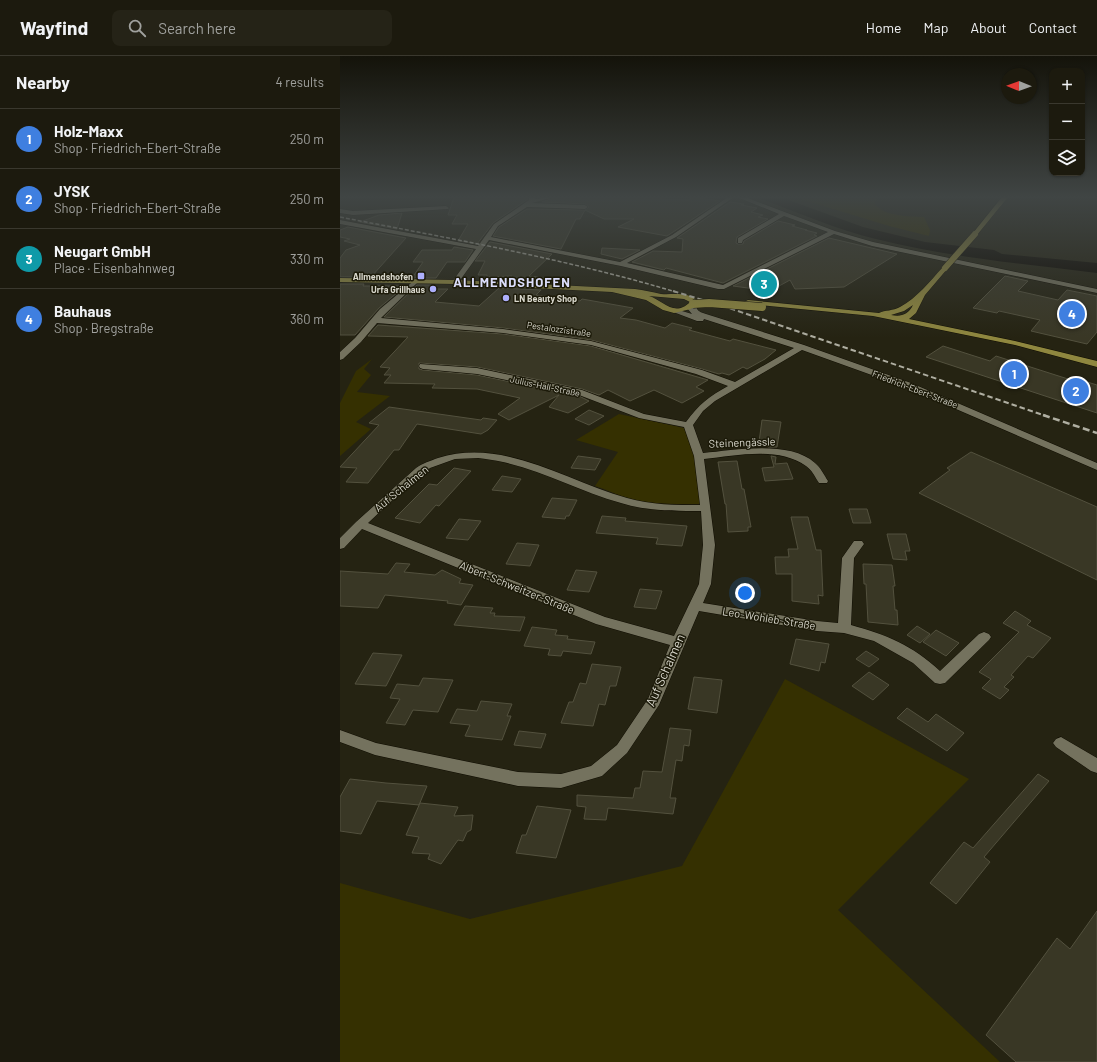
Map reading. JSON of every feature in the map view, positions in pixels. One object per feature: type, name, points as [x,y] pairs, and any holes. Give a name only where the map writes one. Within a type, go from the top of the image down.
[{"type":"main road","points":[[672,310],[681,310],[691,303],[727,300],[873,314],[889,314],[901,310],[922,295],[966,244]]},
{"type":"main road","name":"Friedrich-Ebert-Straße","points":[[340,280],[456,282],[635,291],[670,297],[691,303]]},
{"type":"main road","name":"Friedrich-Ebert-Straße","points":[[615,291],[651,298],[664,308],[672,310]]},
{"type":"main road","points":[[691,303],[762,307],[900,320],[910,316],[916,310],[922,295]]},
{"type":"main road","points":[[659,303],[661,300],[670,297]]},
{"type":"main road","points":[[916,310],[925,319],[943,327]]},
{"type":"main road","points":[[873,314],[943,327],[1015,343],[1097,364]]},
{"type":"street","points":[[458,244],[480,248]]},
{"type":"street","points":[[456,282],[483,244]]},
{"type":"street","points":[[518,244],[622,264],[718,287],[724,287],[809,244]]},
{"type":"street","points":[[622,264],[659,244]]},
{"type":"street","points":[[872,244],[1097,291]]},
{"type":"street","points":[[340,357],[358,340],[383,311],[416,281]]},
{"type":"street","name":"Friedrich-Ebert-Straße","points":[[691,303],[691,308],[695,313],[801,347],[908,385],[1097,467]]},
{"type":"street","name":"Friedrich-Ebert-Straße","points":[[672,310],[713,322],[729,324]]},
{"type":"street","name":"Pestalozzistraße","points":[[375,320],[502,331],[591,343],[699,372],[735,384]]},
{"type":"street","points":[[688,425],[700,409],[712,399],[735,384],[785,358],[801,347]]},
{"type":"street","name":"Julius-Hall-Straße","points":[[423,366],[477,371],[582,393],[642,416],[688,425]]},
{"type":"street","name":"Auf Schalmen","points":[[340,736],[375,749],[518,779],[561,781],[596,771],[622,749],[654,701],[678,642],[705,584],[709,545],[706,508],[700,456],[688,425]]},
{"type":"street","name":"Steinengässle","points":[[700,456],[775,451],[794,455],[810,464],[823,481]]},
{"type":"street","name":"Auf Schalmen","points":[[340,545],[373,510],[428,465],[440,460],[463,455],[499,458],[532,467],[624,501],[669,509],[706,508]]},
{"type":"street","name":"Albert-Schweitzer-Straße","points":[[360,524],[601,621],[678,642]]},
{"type":"street","points":[[844,628],[848,558],[858,544]]},
{"type":"street","name":"Leo-Wohleb-Straße","points":[[695,606],[816,626],[844,628],[879,638],[918,659],[940,679],[984,637]]},
{"type":"street","points":[[1061,743],[1097,766]]},
{"type":"shaded area","points":[[898,244],[942,244],[994,250],[1002,254],[1097,263],[1097,273],[930,251]]},
{"type":"shaded area","points":[[372,359],[364,369],[371,375],[357,392],[390,396],[356,422],[371,429],[340,456],[340,403],[356,371]]},
{"type":"shaded area","points":[[619,414],[684,428],[695,456],[700,504],[662,504],[634,500],[595,486],[618,452],[576,440]]},
{"type":"shaded area","points":[[785,679],[969,779],[838,910],[1000,1062],[340,1062],[340,883],[470,919],[682,866]]},
{"type":"building","points":[[356,244],[401,244],[371,277],[340,277],[340,258],[346,250],[360,245]]},
{"type":"building","points":[[488,244],[500,244],[552,254],[529,276],[553,279],[548,283],[506,281],[512,276],[487,277],[487,275],[478,275],[485,261],[475,261]]},
{"type":"building","points":[[535,244],[564,244],[561,249]]},
{"type":"building","points":[[683,244],[801,244],[723,283],[666,268],[664,270],[632,262],[653,251],[682,252]]},
{"type":"building","points":[[817,244],[854,244],[897,254],[844,287],[795,289],[790,280],[770,291],[733,286]]},
{"type":"building","points":[[454,247],[473,250],[465,262],[447,262],[436,278],[412,278],[423,262],[413,262],[422,250],[452,250]]},
{"type":"building","points":[[602,248],[640,250],[622,259],[601,254]]},
{"type":"building","points":[[1005,276],[1028,281],[1018,291],[1058,300],[1067,290],[1097,296],[1097,332],[1087,344],[1031,331],[1040,320],[999,311],[997,313],[973,308]]},
{"type":"building","points":[[340,284],[364,284],[363,286],[405,286],[379,308],[355,335],[340,335]]},
{"type":"building","points":[[417,285],[432,285],[429,289],[448,289],[435,302],[479,306],[499,288],[541,290],[536,295],[580,301],[582,299],[633,308],[620,318],[636,320],[665,328],[672,323],[692,328],[689,330],[730,341],[733,339],[776,350],[765,359],[747,369],[743,367],[729,375],[722,373],[719,374],[591,340],[503,328],[384,317]]},
{"type":"building","points":[[378,325],[503,334],[591,346],[708,380],[696,387],[704,391],[682,403],[654,390],[630,401],[608,390],[599,395],[582,389],[477,367],[419,363],[419,369],[423,370],[477,375],[579,396],[589,401],[568,413],[549,407],[559,395],[509,420],[498,414],[520,398],[477,389],[432,388],[435,384],[384,383],[391,375],[384,375],[390,368],[380,367],[408,337],[368,336]]},
{"type":"building","points":[[943,346],[990,361],[996,356],[1068,379],[1071,377],[1097,385],[1097,413],[926,357]]},
{"type":"building","points":[[389,407],[481,420],[483,418],[497,420],[488,430],[481,434],[417,424],[399,450],[394,450],[368,483],[346,482],[357,468],[340,467],[379,425],[369,423]]},
{"type":"building","points":[[589,410],[604,416],[589,425],[575,419]]},
{"type":"building","points":[[762,420],[781,422],[777,447],[768,447],[767,442],[759,442]]},
{"type":"building","points":[[971,452],[1097,507],[1097,580],[919,493],[950,470],[947,468]]},
{"type":"building","points":[[578,456],[601,459],[595,470],[571,468]]},
{"type":"building","points":[[771,456],[776,457],[775,464],[787,463],[793,479],[765,481],[762,468],[774,467]]},
{"type":"building","points":[[737,461],[751,527],[748,527],[748,531],[728,532],[726,504],[718,462]]},
{"type":"building","points":[[454,468],[471,471],[439,506],[436,505],[420,523],[395,518],[429,484],[437,485]]},
{"type":"building","points":[[502,476],[521,479],[512,492],[492,490]]},
{"type":"building","points":[[552,498],[577,500],[569,516],[566,516],[565,519],[542,517]]},
{"type":"building","points":[[849,509],[867,509],[871,523],[853,523]]},
{"type":"building","points":[[602,516],[626,518],[625,521],[687,526],[682,546],[656,544],[658,538],[596,533]]},
{"type":"building","points":[[791,517],[808,517],[816,550],[821,550],[823,596],[818,595],[819,604],[792,601],[792,574],[776,574],[775,557],[789,557],[788,549],[798,549]]},
{"type":"building","points":[[459,519],[481,521],[468,540],[446,538]]},
{"type":"building","points":[[887,534],[906,534],[910,551],[905,551],[907,560],[893,559]]},
{"type":"building","points":[[517,543],[539,545],[530,566],[506,564]]},
{"type":"building","points":[[396,563],[410,564],[404,572],[435,575],[442,570],[461,579],[459,583],[473,585],[461,605],[447,603],[448,601],[385,595],[378,608],[340,606],[340,571],[388,574]]},
{"type":"building","points":[[863,564],[892,565],[895,586],[893,586],[895,610],[897,610],[898,625],[868,622],[866,584],[864,584]]},
{"type":"building","points":[[576,570],[597,572],[589,592],[567,590]]},
{"type":"building","points":[[640,589],[662,591],[656,609],[634,607]]},
{"type":"building","points":[[465,606],[493,608],[490,613],[495,613],[494,616],[525,617],[520,631],[454,625]]},
{"type":"building","points":[[1015,611],[1031,621],[1027,625],[1051,638],[1033,658],[1028,656],[1011,675],[1014,677],[1004,687],[1009,690],[1000,699],[982,688],[991,679],[979,672],[1019,632],[1003,623]]},
{"type":"building","points":[[917,626],[930,634],[920,643],[907,635]]},
{"type":"building","points":[[532,627],[557,630],[555,635],[568,636],[567,639],[595,642],[591,654],[563,651],[561,656],[548,655],[550,649],[524,646]]},
{"type":"building","points":[[936,630],[959,643],[946,656],[923,642]]},
{"type":"building","points":[[796,639],[829,644],[825,663],[821,662],[819,671],[790,664]]},
{"type":"building","points":[[866,651],[879,659],[869,667],[856,659]]},
{"type":"building","points":[[373,653],[402,655],[386,686],[355,684]]},
{"type":"building","points":[[592,664],[621,667],[616,686],[610,686],[605,705],[599,704],[593,726],[561,723],[569,702],[573,702],[580,683],[586,684]]},
{"type":"building","points":[[869,672],[889,685],[873,700],[852,686]]},
{"type":"building","points":[[694,677],[722,680],[717,713],[688,709]]},
{"type":"building","points":[[423,678],[453,680],[438,712],[413,710],[405,725],[386,723],[400,699],[390,698],[397,684],[419,686]]},
{"type":"building","points":[[481,701],[512,704],[507,716],[511,716],[502,740],[465,736],[470,725],[450,723],[457,709],[477,711]]},
{"type":"building","points":[[907,708],[928,722],[936,714],[964,733],[947,751],[897,718]]},
{"type":"building","points":[[670,728],[691,730],[689,746],[684,745],[682,761],[676,760],[670,798],[676,798],[673,814],[608,808],[606,820],[584,819],[586,807],[577,806],[577,795],[633,798],[635,788],[640,788],[643,771],[662,772]]},
{"type":"building","points":[[519,731],[546,734],[541,748],[514,745]]},
{"type":"building","points":[[1038,774],[1049,781],[984,857],[990,862],[956,904],[930,883],[964,842],[973,848]]},
{"type":"building","points":[[350,779],[427,786],[419,805],[377,801],[361,834],[340,831],[340,797]]},
{"type":"building","points":[[420,803],[458,807],[454,816],[473,815],[471,830],[467,832],[463,841],[458,840],[441,864],[428,859],[430,854],[412,853],[419,837],[406,835]]},
{"type":"building","points":[[537,806],[571,810],[556,858],[516,853],[522,835],[526,835]]},
{"type":"building","points":[[1097,911],[1097,1062],[1016,1062],[986,1035],[1057,938],[1070,949]]},
{"type":"railway","points":[[476,244],[593,269],[676,292]]},
{"type":"railway","points":[[673,291],[729,308],[1046,416]]},
{"type":"railway","points":[[1046,416],[1097,433]]},
{"type":"place","name":"Allmendshofen","points":[[421,276]]},
{"type":"place","name":"Neugart GmbH","points":[[764,284]]},
{"type":"place","name":"Urfa Grillhaus","points":[[433,289]]},
{"type":"place","name":"LN Beauty Shop","points":[[506,298]]},
{"type":"place","name":"Bauhaus","points":[[1072,314]]},
{"type":"place","name":"Holz-Maxx","points":[[1014,374]]},
{"type":"place","name":"JYSK","points":[[1076,391]]},
{"type":"district","name":"ALLMENDSHOFEN","points":[[512,282]]}]
